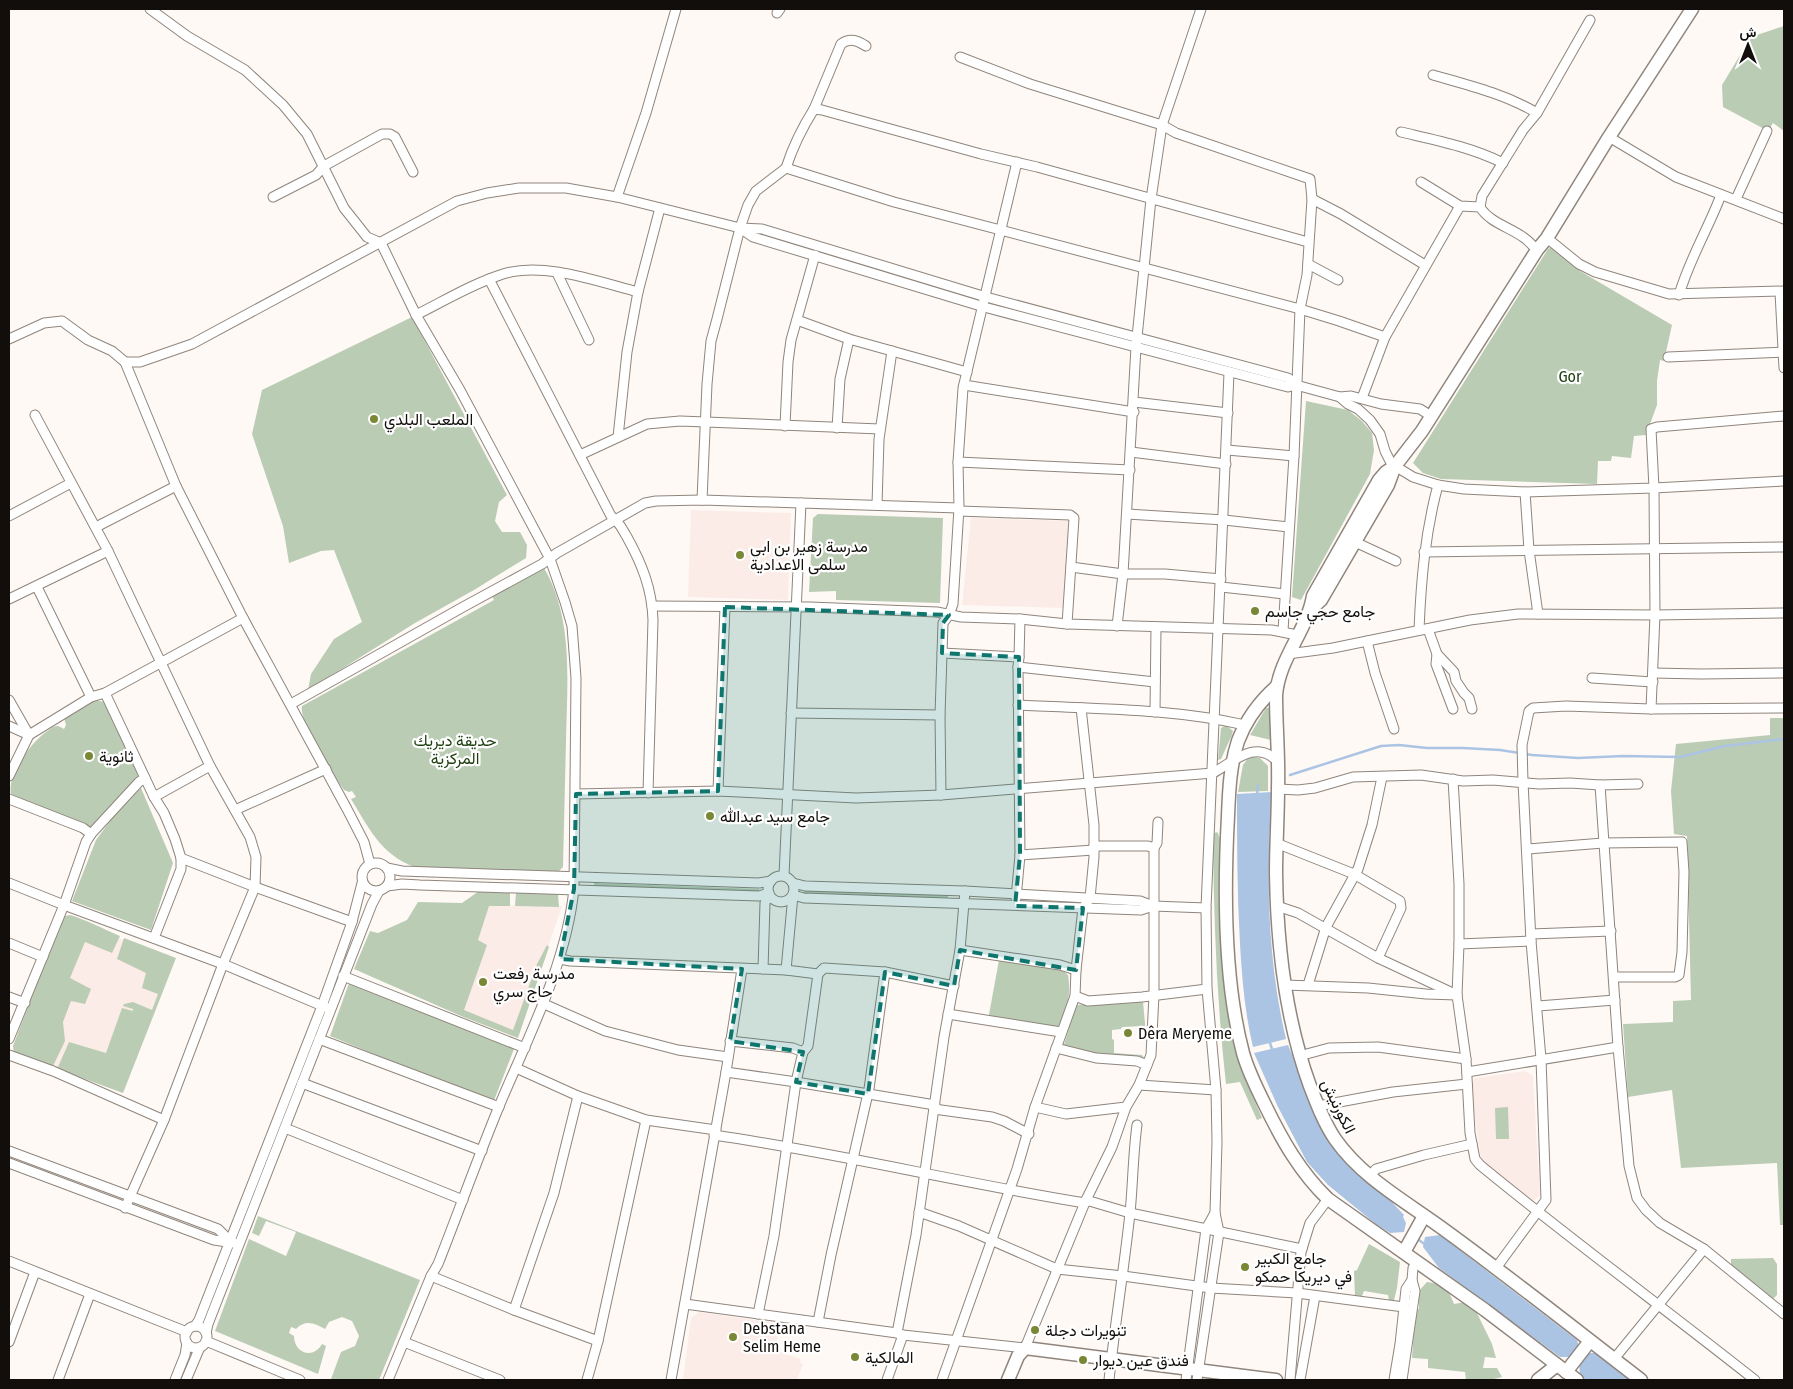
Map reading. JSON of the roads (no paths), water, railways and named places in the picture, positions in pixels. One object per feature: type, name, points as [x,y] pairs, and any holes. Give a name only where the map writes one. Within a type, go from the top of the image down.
[{"type":"main road","points":[[1310,610],[1321,600],[1388,485],[1395,466],[1431,416],[1537,250],[1547,238],[1609,137],[1692,9]]},
{"type":"main road","points":[[1395,466],[1386,472],[1380,480],[1313,596],[1310,610],[1288,654],[1277,686],[1259,705],[1246,725],[1238,742],[1233,760],[1227,834],[1228,938],[1232,991],[1243,1053],[1257,1088],[1283,1141],[1312,1183],[1328,1198],[1405,1250],[1417,1261],[1565,1368],[1577,1380]]},
{"type":"main road","name":"الكورنيش","points":[[1277,686],[1277,906],[1285,985],[1299,1056],[1318,1106],[1334,1139],[1358,1167],[1421,1220],[1444,1229],[1496,1268],[1588,1344],[1614,1359],[1641,1380]]},
{"type":"main road","points":[[1405,1250],[1421,1220]]},
{"type":"main road","points":[[1538,1380],[1565,1368],[1588,1344]]},
{"type":"main road","points":[[1025,1348],[1111,1359],[1192,1375],[1276,1380]]},
{"type":"main road","points":[[1008,1380],[1018,1356],[1025,1348]]},
{"type":"main road","points":[[1016,1380],[1026,1358],[1025,1348]]},
{"type":"street","points":[[150,9],[187,36],[245,70],[283,105],[307,134],[344,208],[367,237],[381,242],[416,315],[464,399],[550,559],[566,602],[572,626],[576,678],[576,794],[572,912],[560,959],[525,1048],[499,1107],[438,1264],[431,1276],[388,1380]]},
{"type":"street","points":[[617,197],[646,113],[676,9]]},
{"type":"street","points":[[1117,626],[1123,574],[1136,347],[1151,199],[1162,125],[1201,9]]},
{"type":"street","points":[[1537,250],[1523,237],[1483,213],[1480,207],[1482,196],[1523,130],[1536,113],[1590,20]]},
{"type":"street","points":[[702,500],[711,341],[740,228],[748,205],[756,191],[786,168],[791,150],[814,109],[841,44],[845,41],[856,40],[866,46]]},
{"type":"street","points":[[960,57],[1030,84],[1162,125],[1176,132],[1310,179],[1312,199],[1307,275],[1300,309],[1294,456],[1283,631]]},
{"type":"street","points":[[1433,75],[1505,98],[1536,113]]},
{"type":"street","points":[[814,109],[832,112],[1308,242]]},
{"type":"street","points":[[1736,199],[1766,131]]},
{"type":"street","points":[[1401,132],[1458,146],[1487,155],[1503,163]]},
{"type":"street","points":[[273,197],[316,175],[324,166],[382,134],[390,134],[395,137],[414,172]]},
{"type":"street","points":[[1609,137],[1676,177],[1784,219]]},
{"type":"street","points":[[941,795],[940,715],[943,623],[949,615],[953,604],[959,509],[958,462],[964,385],[1017,162]]},
{"type":"street","points":[[786,168],[894,202],[1339,320],[1385,337]]},
{"type":"street","points":[[1421,182],[1460,206],[1480,207]]},
{"type":"street","points":[[125,362],[140,362],[192,344],[456,201],[487,193],[519,188],[550,187],[582,190],[617,197],[740,228],[762,229],[986,297],[1288,378],[1296,385],[1340,397],[1364,414],[1380,434],[1390,461],[1395,466],[1413,477],[1438,485],[1464,489],[1525,492],[1784,481]]},
{"type":"street","points":[[1679,294],[1687,268],[1721,195]]},
{"type":"street","points":[[1312,199],[1341,214],[1425,265]]},
{"type":"street","points":[[1362,398],[1385,337],[1460,206]]},
{"type":"street","points":[[618,437],[627,352],[638,292],[660,208]]},
{"type":"street","points":[[740,228],[753,237],[984,307],[1229,373],[1288,387],[1296,385]]},
{"type":"street","points":[[1547,238],[1579,264],[1595,272],[1669,294],[1782,292],[1784,368]]},
{"type":"street","points":[[785,426],[791,340],[815,255]]},
{"type":"street","points":[[1308,264],[1338,280]]},
{"type":"street","points":[[416,315],[504,273],[531,270],[557,273],[638,292]]},
{"type":"street","points":[[557,273],[589,340]]},
{"type":"street","points":[[490,279],[610,516],[617,520],[638,557],[645,574],[652,606],[652,693],[648,793]]},
{"type":"street","points":[[9,338],[44,323],[54,320],[62,321],[88,340],[112,351],[125,362],[176,486],[243,618],[364,842],[370,864]]},
{"type":"street","points":[[797,320],[849,338],[968,372]]},
{"type":"street","points":[[836,428],[840,379],[849,338]]},
{"type":"street","points":[[877,505],[880,429],[892,351]]},
{"type":"street","points":[[1668,357],[1784,353]]},
{"type":"street","points":[[1192,1375],[1211,1288],[1219,1232],[1215,1213],[1216,1090],[1207,989],[1206,908],[1216,718],[1229,373]]},
{"type":"street","points":[[964,385],[1134,407],[1228,413]]},
{"type":"street","points":[[1340,397],[1351,396],[1381,404],[1420,410],[1431,416]]},
{"type":"street","points":[[35,415],[108,551],[210,766],[253,845],[256,857],[255,888],[223,964],[164,1120],[125,1208]]},
{"type":"street","points":[[1651,709],[1655,615],[1652,428],[1784,416]]},
{"type":"street","points":[[580,455],[647,424],[680,421],[880,429]]},
{"type":"street","points":[[1227,450],[1294,456]]},
{"type":"street","points":[[1131,452],[1226,464]]},
{"type":"street","points":[[958,462],[1130,470]]},
{"type":"street","points":[[9,516],[71,482]]},
{"type":"street","points":[[1438,485],[1431,509],[1421,578],[1424,630],[1437,654],[1454,672],[1456,681],[1469,698],[1472,709]]},
{"type":"street","points":[[96,528],[176,486]]},
{"type":"street","points":[[1525,492],[1528,550],[1538,614]]},
{"type":"street","points":[[291,704],[550,559],[617,520],[633,508],[656,501],[702,500],[877,505],[1070,515],[1074,518],[1066,624]]},
{"type":"street","points":[[784,876],[801,503]]},
{"type":"street","points":[[1127,514],[1224,520],[1289,528]]},
{"type":"street","points":[[1355,542],[1396,561]]},
{"type":"street","points":[[1424,552],[1784,547]]},
{"type":"street","points":[[9,599],[108,551]]},
{"type":"street","points":[[1071,567],[1123,574],[1165,574],[1285,594]]},
{"type":"street","points":[[37,587],[91,697]]},
{"type":"street","points":[[652,606],[810,607],[937,612],[961,617],[1020,619],[1066,624],[1283,631],[1297,635]]},
{"type":"street","points":[[718,791],[725,607]]},
{"type":"street","points":[[1288,654],[1314,651],[1470,620],[1538,614],[1784,613]]},
{"type":"street","points":[[9,776],[29,735],[91,697],[105,693],[243,618]]},
{"type":"street","points":[[1015,906],[1020,855],[1018,667],[1020,619]]},
{"type":"street","points":[[1155,712],[1156,627]]},
{"type":"street","points":[[1367,641],[1375,673],[1394,729]]},
{"type":"street","points":[[942,652],[1019,657]]},
{"type":"street","points":[[1437,654],[1436,664],[1454,709]]},
{"type":"street","points":[[1018,667],[1155,682]]},
{"type":"street","points":[[1592,678],[1653,678],[1784,673]]},
{"type":"street","points":[[105,693],[154,797],[164,813],[181,858],[181,869],[154,938]]},
{"type":"street","points":[[9,700],[29,735]]},
{"type":"street","points":[[1018,704],[1155,712],[1216,718],[1246,725]]},
{"type":"street","points":[[1496,1268],[1546,1200],[1541,1059],[1531,938],[1528,849],[1523,782],[1522,745],[1529,711],[1534,708],[1566,706],[1651,709],[1784,708]]},
{"type":"street","points":[[942,1380],[1010,1191],[1035,1107],[1075,996],[1076,970],[1084,908],[1090,898],[1094,848],[1094,825],[1081,708]]},
{"type":"street","points":[[791,713],[940,715]]},
{"type":"street","points":[[9,726],[29,735]]},
{"type":"street","points":[[576,794],[718,791],[856,798],[941,795],[1213,773],[1240,756],[1256,752],[1273,756],[1278,762]]},
{"type":"street","points":[[154,797],[210,766]]},
{"type":"street","points":[[234,810],[326,769]]},
{"type":"street","points":[[1278,789],[1298,790],[1315,788],[1353,777],[1421,775],[1453,779],[1540,784],[1638,784]]},
{"type":"street","points":[[1308,985],[1326,928],[1358,869],[1372,825],[1382,777]]},
{"type":"street","points":[[9,1039],[64,905],[86,842],[91,834],[139,782],[145,778]]},
{"type":"street","points":[[1453,779],[1459,884],[1457,995],[1466,1059],[1472,1144],[1475,1159],[1537,1212],[1659,1304],[1755,1380]]},
{"type":"street","points":[[1600,785],[1618,1047],[1630,1166],[1637,1198],[1646,1210],[1660,1223],[1704,1248],[1784,1314]]},
{"type":"street","points":[[9,799],[83,828],[91,834]]},
{"type":"street","points":[[685,1304],[900,1334],[1025,1348],[1085,1202],[1112,1146],[1126,1107],[1139,1085],[1152,1050],[1154,848],[1157,843],[1158,822]]},
{"type":"street","points":[[1528,849],[1603,843],[1682,842],[1684,855],[1682,952],[1679,975],[1675,977],[1614,976]]},
{"type":"street","points":[[1276,843],[1354,874],[1398,899],[1401,908],[1378,958]]},
{"type":"street","points":[[1020,855],[1094,848],[1148,846],[1154,848]]},
{"type":"street","points":[[181,858],[255,888],[352,922]]},
{"type":"street","points":[[186,1380],[204,1340],[235,1243],[326,1007],[360,897],[362,874],[366,866],[370,864],[379,863],[387,868],[402,871],[759,883],[771,881],[778,876],[784,876],[793,883],[805,886],[965,891],[1140,901],[1153,906],[1206,908]]},
{"type":"street","points":[[387,868],[390,877],[387,886]]},
{"type":"street","points":[[461,873],[461,886]]},
{"type":"street","points":[[762,969],[765,903],[771,881]]},
{"type":"street","points":[[9,883],[223,964],[326,1007]]},
{"type":"street","points":[[362,883],[369,890],[378,891],[387,886],[402,884],[759,896],[769,894]]},
{"type":"street","points":[[786,970],[793,883]]},
{"type":"street","points":[[257,1185],[285,1128],[319,1039],[326,1007],[343,976],[378,891]]},
{"type":"street","points":[[887,1380],[900,1334],[948,1014],[960,950],[965,891]]},
{"type":"street","points":[[769,894],[778,902],[787,901],[793,895]]},
{"type":"street","points":[[793,895],[804,898],[1141,910],[1153,906]]},
{"type":"street","points":[[1277,906],[1298,913],[1378,958],[1457,995]]},
{"type":"street","points":[[1459,944],[1611,931]]},
{"type":"street","points":[[9,943],[43,957]]},
{"type":"street","points":[[960,950],[1060,965],[1076,970]]},
{"type":"street","points":[[560,959],[570,961],[786,970],[818,974]]},
{"type":"street","points":[[758,1314],[774,1236],[796,1082],[803,1052],[808,1046],[818,974],[824,968],[885,972],[954,986]]},
{"type":"street","points":[[671,1380],[726,1072],[742,969]]},
{"type":"street","points":[[818,1322],[852,1158],[868,1094],[885,972]]},
{"type":"street","points":[[343,976],[525,1048]]},
{"type":"street","points":[[1285,985],[1368,988],[1457,995]]},
{"type":"street","points":[[1075,996],[1088,1001],[1207,989]]},
{"type":"street","points":[[9,997],[25,1003]]},
{"type":"street","points":[[1538,1006],[1615,1000]]},
{"type":"street","points":[[542,1003],[606,1031],[678,1050],[728,1057]]},
{"type":"street","points":[[948,1014],[1061,1032]]},
{"type":"street","points":[[319,1039],[499,1107]]},
{"type":"street","points":[[730,1041],[793,1048],[803,1052]]},
{"type":"street","points":[[1299,1056],[1330,1048],[1378,1047],[1466,1059]]},
{"type":"street","points":[[1467,1072],[1618,1047]]},
{"type":"street","points":[[1056,1048],[1096,1058],[1136,1061],[1147,1065]]},
{"type":"street","points":[[9,1055],[53,1071],[164,1120]]},
{"type":"street","points":[[516,1068],[578,1096],[646,1120],[852,1158],[1010,1191],[1085,1202],[1302,1249]]},
{"type":"street","points":[[726,1072],[868,1094],[992,1117],[1004,1120],[1028,1134]]},
{"type":"street","points":[[302,1083],[482,1151]]},
{"type":"street","points":[[1318,1106],[1393,1092],[1467,1084]]},
{"type":"street","points":[[1139,1085],[1216,1090]]},
{"type":"street","points":[[514,1310],[554,1193],[578,1096]]},
{"type":"street","points":[[1035,1107],[1066,1114],[1126,1107]]},
{"type":"street","points":[[587,1380],[598,1341],[646,1120]]},
{"type":"street","points":[[1109,1380],[1130,1213],[1137,1125]]},
{"type":"street","points":[[285,1128],[463,1200]]},
{"type":"street","points":[[1370,1176],[1376,1169],[1472,1144]]},
{"type":"street","points":[[9,1153],[218,1229],[235,1243]]},
{"type":"street","points":[[9,1163],[214,1240],[235,1243]]},
{"type":"street","points":[[1290,1380],[1302,1249],[1310,1223],[1328,1198]]},
{"type":"street","points":[[919,1212],[959,1226],[1057,1269],[1211,1288],[1297,1293],[1404,1307]]},
{"type":"street","points":[[1192,1375],[1199,1286],[1206,1229],[1215,1213]]},
{"type":"street","points":[[190,1231],[194,1221]]},
{"type":"street","points":[[175,1380],[185,1355],[187,1332],[199,1320],[235,1243]]},
{"type":"street","points":[[1614,1359],[1704,1248]]},
{"type":"street","points":[[9,1261],[187,1332]]},
{"type":"street","points":[[1402,1380],[1415,1290],[1412,1280],[1413,1268],[1417,1261]]},
{"type":"street","points":[[9,1342],[35,1272]]},
{"type":"street","points":[[431,1276],[514,1310],[598,1341]]},
{"type":"street","points":[[1394,1380],[1406,1289],[1412,1280]]},
{"type":"street","points":[[58,1380],[90,1294]]},
{"type":"street","points":[[1300,1380],[1315,1296]]},
{"type":"street","points":[[195,1326],[200,1327],[204,1340]]},
{"type":"street","points":[[187,1343],[192,1346],[204,1340],[300,1380]]},
{"type":"street","points":[[404,1342],[500,1380]]},
{"type":"water","points":[[1272,792],[1269,854],[1270,916],[1275,978],[1286,1039],[1253,1047],[1246,1009],[1241,957],[1237,794]]},
{"type":"water","points":[[1288,1045],[1323,1129],[1404,1215],[1406,1223],[1404,1232],[1390,1233],[1377,1225],[1328,1185],[1307,1162],[1278,1107],[1254,1053]]},
{"type":"water","points":[[1440,1235],[1577,1340],[1580,1349],[1574,1357],[1560,1357],[1439,1268],[1423,1247],[1425,1237]]},
{"type":"water","points":[[1587,1353],[1595,1353],[1630,1380],[1585,1380],[1580,1376],[1579,1362]]},
{"type":"waterway","points":[[1290,775],[1381,746],[1399,745],[1427,748],[1500,750],[1532,755],[1578,758],[1623,756],[1680,757],[1725,746],[1784,739]]},
{"type":"waterway","points":[[1257,794],[1258,785]]},
{"type":"waterway","points":[[1269,1040],[1273,1052]]},
{"type":"waterway","points":[[1416,1238],[1426,1245]]},
{"type":"place","name":"الملعب البلدي","points":[[374,419]]},
{"type":"place","name":"مدرسة زهير بن ابي سلمى الاعدادية","points":[[740,555]]},
{"type":"place","name":"جامع حجي جاسم","points":[[1255,611]]},
{"type":"place","name":"ثانوية","points":[[89,756]]},
{"type":"place","name":"جامع سيد عبدالله","points":[[710,816]]},
{"type":"place","name":"مدرسة رفعت حاج سري","points":[[483,982]]},
{"type":"place","name":"Dêra Meryeme","points":[[1128,1033]]},
{"type":"place","name":"جامع الكبير في ديريكا حمكو","points":[[1245,1267]]},
{"type":"place","name":"تنويرات دجلة","points":[[1035,1330]]},
{"type":"place","name":"Debstana Selim Heme","points":[[733,1337]]},
{"type":"place","name":"المالكية","points":[[855,1357]]},
{"type":"place","name":"فندق عين ديوار","points":[[1083,1360]]},
{"type":"park label","name":"Gor","points":[[1570,376]]},
{"type":"park label","name":"حديقة ديريك المركزية","points":[[455,749]]}]
